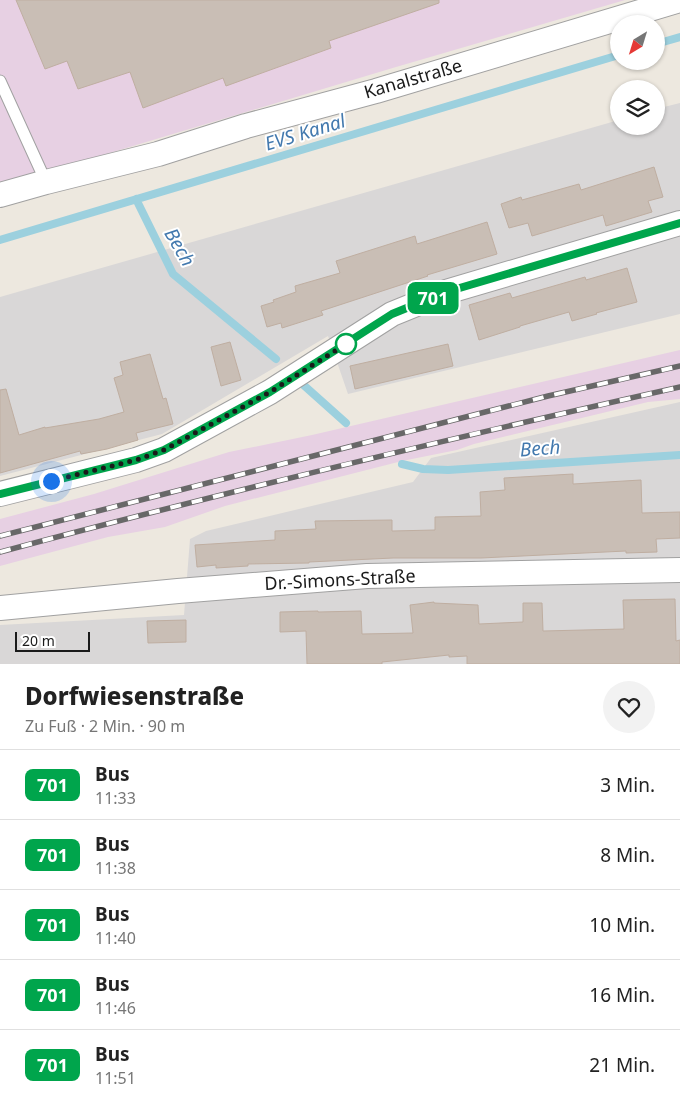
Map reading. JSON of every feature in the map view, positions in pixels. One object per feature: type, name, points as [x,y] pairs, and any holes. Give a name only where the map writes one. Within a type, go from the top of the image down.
[{"type":"street","name":"Kanalstraße","points":[[0,195],[158,154],[246,126],[376,91],[680,0]]},
{"type":"street","points":[[0,494],[136,460],[164,450],[270,392],[392,314],[446,292],[680,223]]},
{"type":"street","name":"Dr.-Simons-Straße","points":[[0,608],[188,590],[367,576],[680,570]]},
{"type":"lane","points":[[0,81],[46,182]]},
{"type":"shaded area","points":[[0,0],[625,0],[0,186]]},
{"type":"shaded area","points":[[680,103],[680,314],[348,394],[328,336],[162,434],[0,476],[0,297],[610,123],[610,135],[665,135],[665,107]]},
{"type":"shaded area","points":[[680,350],[680,399],[648,402],[474,444],[457,450],[402,461],[225,506],[165,527],[108,537],[0,566],[0,519],[94,494],[229,452],[312,435]]},
{"type":"shaded area","points":[[680,402],[680,664],[0,664],[0,625],[184,615],[190,539],[206,531],[413,482],[431,458]]},
{"type":"building","points":[[16,0],[439,0],[439,3],[329,41],[331,48],[226,86],[223,78],[143,108],[130,72],[78,89],[67,61],[45,69]]},
{"type":"building","points":[[654,167],[663,197],[648,201],[652,212],[606,226],[603,215],[532,236],[528,223],[509,228],[501,204],[521,197],[522,200],[579,184],[581,190]]},
{"type":"building","points":[[487,222],[497,254],[427,275],[321,311],[323,315],[282,328],[281,323],[267,327],[261,306],[296,292],[295,286],[340,273],[336,261],[415,236],[417,244]]},
{"type":"building","points":[[627,268],[637,302],[572,321],[569,312],[479,340],[469,305],[510,293],[512,298],[585,277],[586,280]]},
{"type":"building","points":[[230,342],[241,380],[221,386],[211,347]]},
{"type":"building","points":[[448,344],[453,366],[355,389],[350,366]]},
{"type":"building","points":[[150,354],[163,399],[166,398],[173,424],[136,433],[138,440],[107,449],[81,454],[80,451],[0,473],[0,390],[6,389],[19,435],[45,427],[99,419],[124,412],[114,378],[123,375],[120,362]]},
{"type":"building","points":[[573,474],[573,484],[641,480],[642,513],[680,512],[680,538],[656,539],[657,552],[626,553],[626,551],[481,558],[393,558],[309,563],[248,564],[248,566],[216,568],[216,565],[197,567],[195,545],[275,540],[275,531],[316,529],[315,521],[392,520],[392,531],[435,530],[435,517],[481,516],[480,492],[505,490],[504,478]]},
{"type":"building","points":[[675,599],[676,641],[680,640],[680,664],[467,664],[467,656],[449,657],[449,655],[382,662],[382,664],[307,664],[306,631],[280,632],[280,612],[361,611],[362,634],[413,633],[410,605],[434,602],[478,605],[479,624],[523,622],[523,603],[542,603],[543,631],[624,629],[623,600]]},
{"type":"building","points":[[186,620],[186,642],[148,643],[147,621]]},
{"type":"waterway","name":"EVS Kanal","points":[[665,41],[680,37]]},
{"type":"waterway","name":"EVS Kanal","points":[[0,240],[610,58]]},
{"type":"waterway","name":"Bech","points":[[136,199],[173,274],[276,359]]},
{"type":"waterway","name":"Bech","points":[[299,381],[346,423]]},
{"type":"waterway","name":"Bech","points":[[402,464],[423,469],[448,470],[680,455]]},
{"type":"railway","points":[[0,536],[548,396],[680,366]]},
{"type":"railway","points":[[0,552],[339,466],[680,387]]},
{"type":"bus line","name":"701","points":[[0,494],[136,460],[164,450],[270,392],[392,314],[446,292],[680,223]]},
{"type":"route","points":[[51,481],[136,460],[164,450],[270,392],[346,344]]}]
